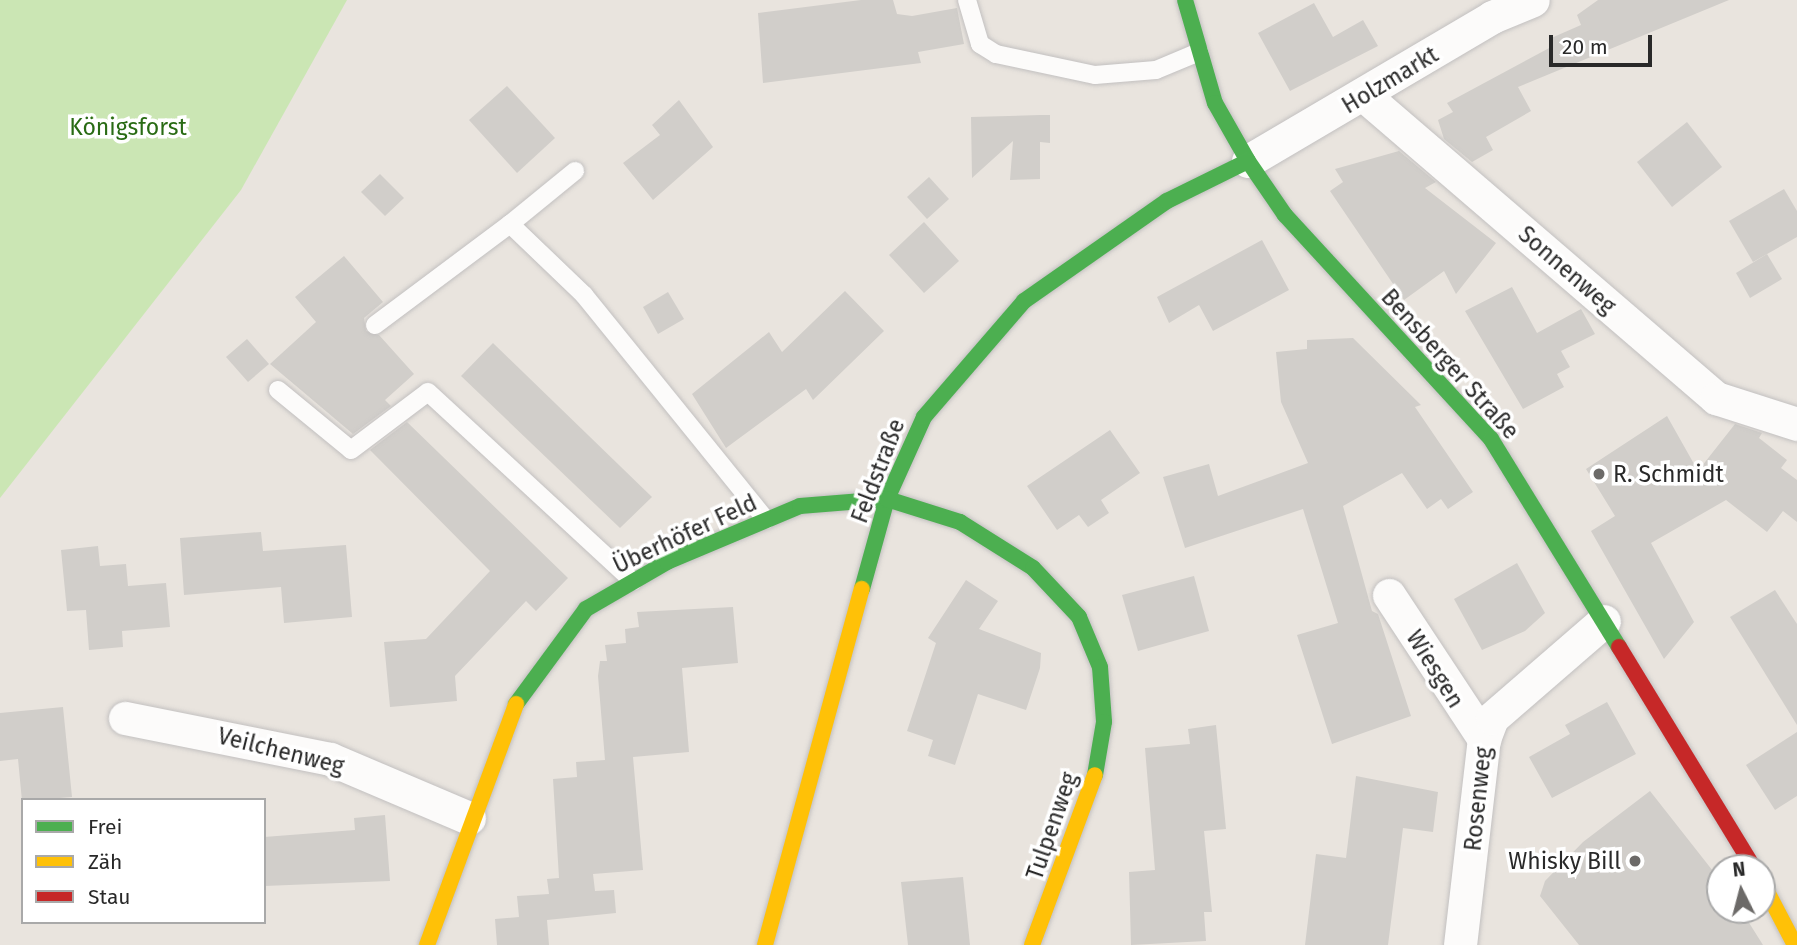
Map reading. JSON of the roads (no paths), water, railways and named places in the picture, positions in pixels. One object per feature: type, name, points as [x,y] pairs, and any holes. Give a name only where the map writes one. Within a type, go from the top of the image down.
[{"type":"main road","name":"Bensberger Straße","points":[[1185,0],[1215,103],[1248,161],[1285,215],[1491,439],[1745,854]]},
{"type":"main road","name":"Feldstraße","points":[[765,945],[887,499],[924,417],[1013,310],[1167,201],[1248,161]]},
{"type":"main road","name":"Überhöfer Feld","points":[[427,945],[469,818],[520,692],[586,609],[634,581],[800,506],[887,499]]},
{"type":"main road","name":"Tulpenweg","points":[[887,499],[960,522],[1033,568],[1079,617],[1100,667],[1104,722],[1093,793],[1032,945]]},
{"type":"main road","points":[[1776,908],[1795,945]]},
{"type":"street","name":"Holzmarkt","points":[[1248,161],[1366,97],[1492,18],[1533,0]]},
{"type":"street","name":"Sonnenweg","points":[[1366,97],[1716,398],[1792,415]]},
{"type":"street","name":"Wiesgen","points":[[1389,595],[1484,739]]},
{"type":"street","name":"Rosenweg","points":[[1460,945],[1484,739],[1508,701],[1604,621]]},
{"type":"street","name":"Veilchenweg","points":[[125,718],[330,758],[469,818]]},
{"type":"lane","points":[[967,0],[980,44],[996,54],[1095,75],[1156,70],[1199,52]]},
{"type":"lane","points":[[375,325],[510,224],[575,171]]},
{"type":"lane","points":[[510,224],[584,295],[766,520]]},
{"type":"lane","points":[[278,390],[351,450],[428,392],[634,581]]},
{"type":"place","name":"R. Schmidt","points":[[1599,474]]},
{"type":"place","name":"Whisky Bill","points":[[1635,861]]},
{"type":"park label","name":"Königsforst","points":[[128,127]]}]
